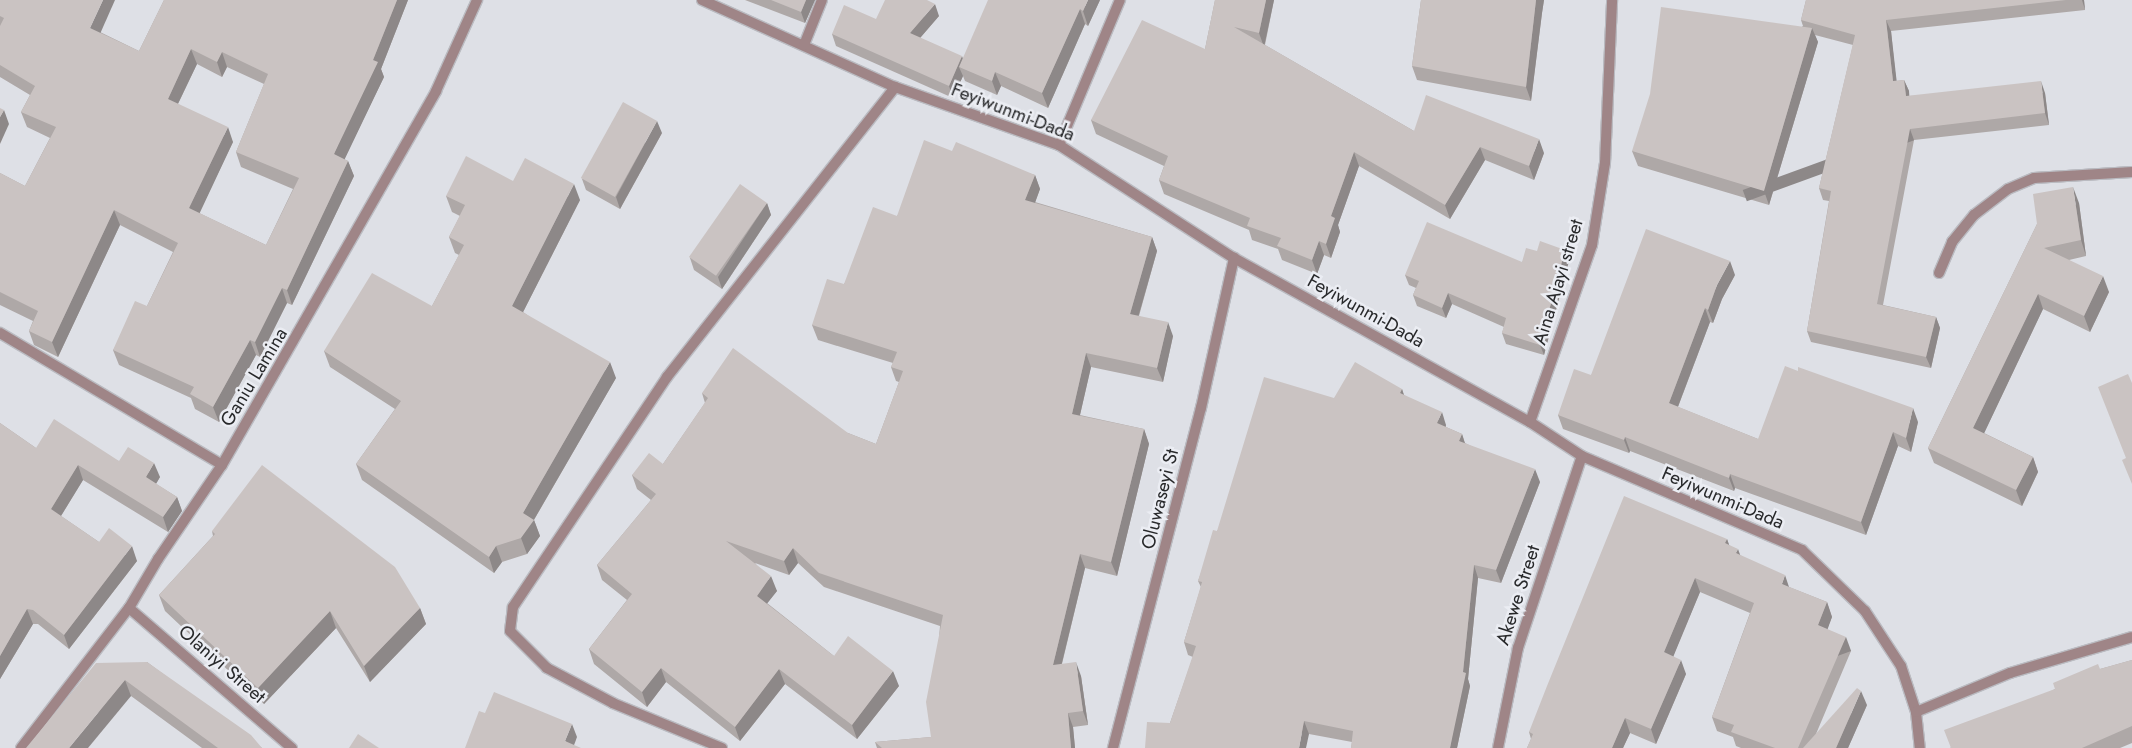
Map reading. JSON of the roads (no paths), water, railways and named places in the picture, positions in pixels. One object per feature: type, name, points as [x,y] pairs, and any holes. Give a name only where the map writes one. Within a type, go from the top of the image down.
[{"type":"street","name":"Ganiu Lamina","points":[[21,748],[129,608],[158,559],[222,465],[436,91],[477,0]]},
{"type":"street","name":"Feyiwunmi-Dada","points":[[702,0],[894,87],[1059,145],[1234,258],[1530,422],[1582,456],[1802,550],[1865,611],[1901,666],[1916,712],[1920,748]]},
{"type":"street","points":[[804,45],[822,0]]},
{"type":"street","points":[[1059,145],[1120,0]]},
{"type":"street","name":"Aina Ajayi street","points":[[1530,422],[1592,245],[1605,162],[1612,0]]},
{"type":"street","points":[[722,748],[613,703],[547,668],[510,631],[513,607],[667,377],[894,87]]},
{"type":"street","points":[[1939,273],[1952,242],[1974,215],[2008,190],[2034,178],[2132,172]]},
{"type":"street","name":"Oluwaseyi St","points":[[1113,748],[1201,408],[1234,258]]},
{"type":"street","points":[[0,333],[222,465]]},
{"type":"street","name":"Akewe Street","points":[[1498,748],[1518,648],[1582,456]]},
{"type":"street","name":"Olaniyi Street","points":[[129,608],[292,748]]},
{"type":"street","points":[[1916,712],[2010,673],[2132,637]]}]
